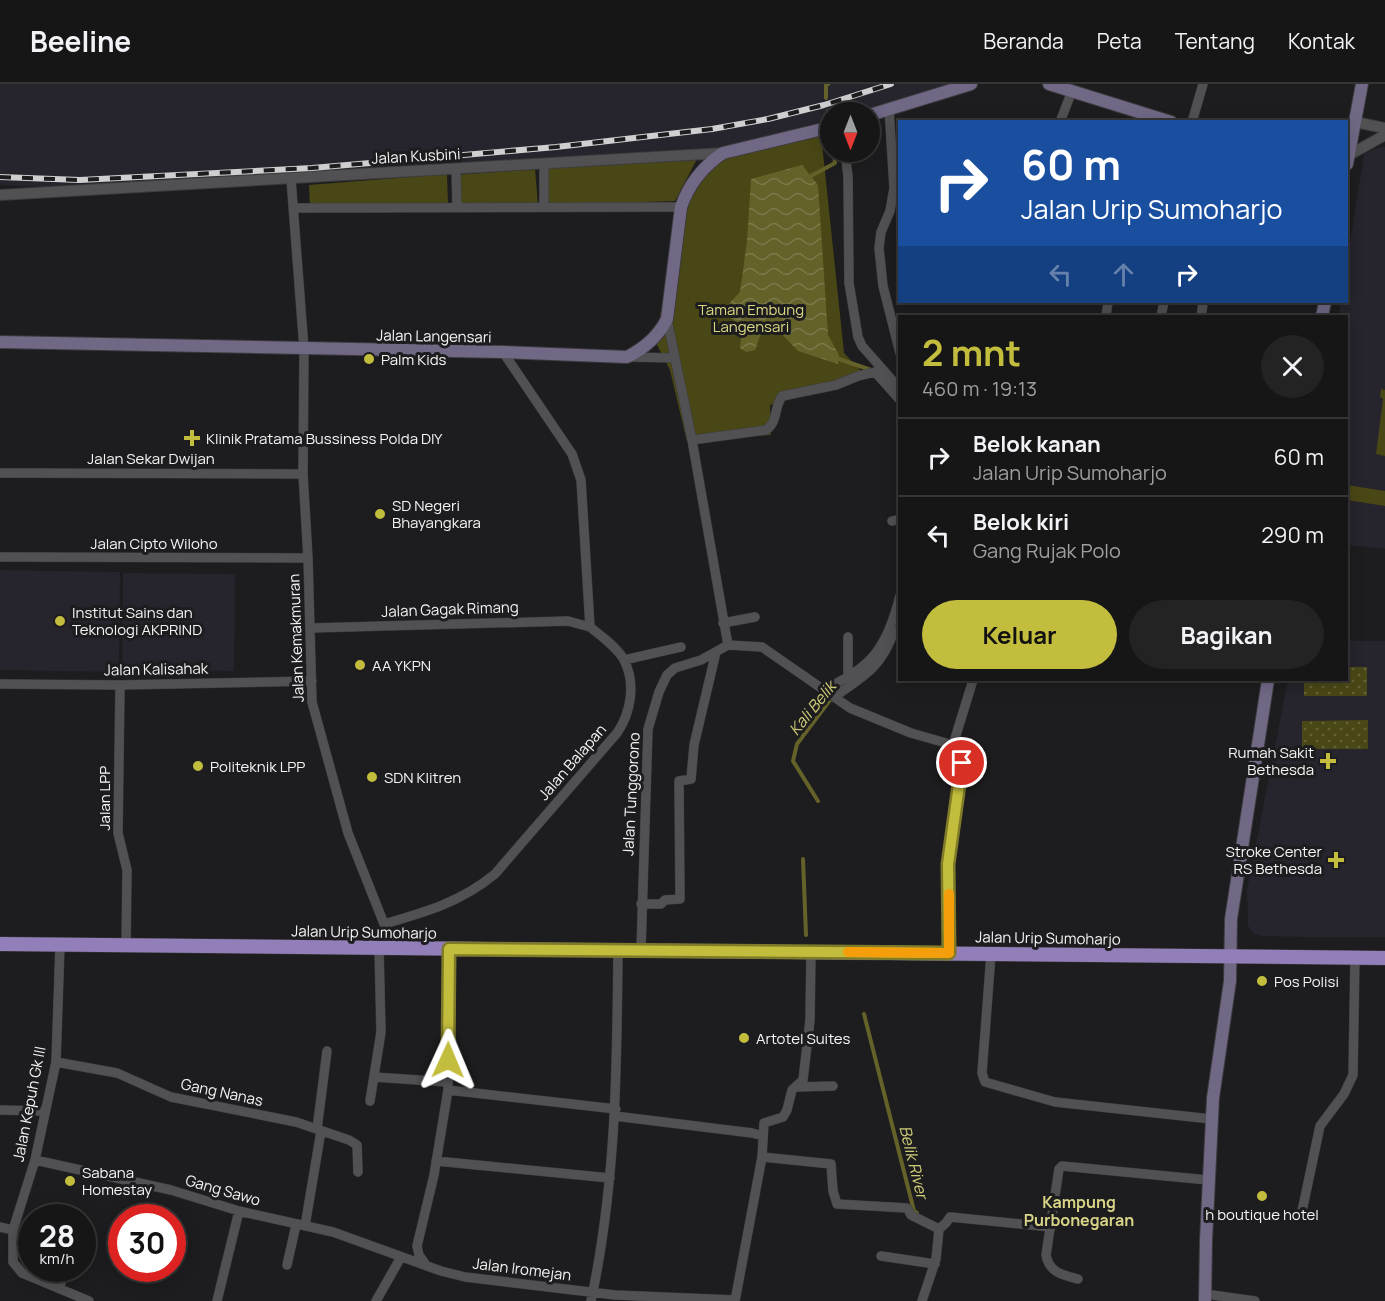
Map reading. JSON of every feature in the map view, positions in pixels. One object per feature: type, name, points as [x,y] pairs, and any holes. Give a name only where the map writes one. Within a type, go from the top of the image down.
[{"type":"main road","points":[[880,112],[971,84]]},
{"type":"main road","points":[[1049,84],[1167,120]]},
{"type":"main road","points":[[1348,159],[1362,84]]},
{"type":"main road","name":"Jalan Kusbini","points":[[723,153],[820,130]]},
{"type":"main road","points":[[627,357],[645,348],[662,330],[668,319],[681,207],[697,176],[723,153]]},
{"type":"main road","name":"Jalan Langensari","points":[[0,342],[503,352],[627,357]]},
{"type":"main road","points":[[1205,1297],[1211,1119],[1230,981],[1231,919],[1266,681]]},
{"type":"main road","name":"Jalan Urip Sumoharjo","points":[[0,944],[1385,958]]},
{"type":"street","points":[[1193,120],[1203,84]]},
{"type":"street","points":[[1061,120],[1072,91]]},
{"type":"street","points":[[890,108],[894,188],[890,211],[881,232],[879,248],[883,286],[898,346]]},
{"type":"street","points":[[1355,122],[1385,128]]},
{"type":"street","points":[[1348,159],[1385,135]]},
{"type":"street","name":"Jalan Kusbini","points":[[0,195],[723,153]]},
{"type":"street","points":[[846,162],[849,283],[858,337],[862,346],[898,387]]},
{"type":"street","points":[[544,164],[544,207]]},
{"type":"street","points":[[456,169],[457,207]]},
{"type":"street","name":"Jalan Kemakmuran","points":[[291,179],[304,349],[303,474],[313,710],[348,833],[394,949]]},
{"type":"street","points":[[294,208],[681,207]]},
{"type":"street","points":[[668,319],[728,645],[762,647],[850,708],[911,733],[948,744],[963,754],[948,864],[949,953]]},
{"type":"street","points":[[503,352],[572,454],[578,467],[582,496],[590,627],[624,660],[681,647]]},
{"type":"street","points":[[627,357],[675,358]]},
{"type":"street","points":[[692,440],[766,430],[775,420],[778,401],[782,396],[836,385],[865,373],[875,372],[898,398]]},
{"type":"street","name":"Jalan Sekar Dwijan","points":[[0,473],[303,474]]},
{"type":"street","name":"Jalan Cipto Wiloho","points":[[0,557],[308,558]]},
{"type":"street","points":[[829,693],[870,662],[881,646],[898,601]]},
{"type":"street","points":[[723,623],[755,617]]},
{"type":"street","points":[[829,693],[870,671],[885,654],[898,618]]},
{"type":"street","name":"Jalan Gagak Rimang","points":[[311,628],[568,621],[590,627]]},
{"type":"street","points":[[848,637],[848,678]]},
{"type":"street","name":"Jalan Tunggorono","points":[[641,950],[648,729],[663,680],[670,671],[728,645]]},
{"type":"street","points":[[641,904],[661,904],[665,900],[680,899],[679,781],[691,780],[694,745],[716,652]]},
{"type":"street","name":"Jalan Balapan","points":[[384,924],[441,908],[484,884],[508,861],[617,733],[626,719],[630,702],[630,685],[624,660]]},
{"type":"street","name":"Jalan Kalisahak","points":[[0,684],[120,685],[312,681]]},
{"type":"street","points":[[948,744],[973,681]]},
{"type":"street","name":"Jalan LPP","points":[[120,685],[118,833],[127,870],[126,947]]},
{"type":"street","name":"Jalan Kepuh Gk III","points":[[60,945],[56,1062],[35,1160],[13,1230],[13,1262],[16,1268],[31,1278],[60,1289]]},
{"type":"street","points":[[370,1101],[381,1032],[379,948]]},
{"type":"street","points":[[427,1266],[419,1255],[417,1246],[436,1161],[448,1086],[449,949]]},
{"type":"street","points":[[592,1297],[603,1245],[615,1113],[618,950]]},
{"type":"street","points":[[735,1300],[762,1157],[764,1123],[783,1117],[788,1110],[792,1090],[803,1080],[810,1020],[811,952]]},
{"type":"street","points":[[991,954],[982,1072],[985,1082],[1055,1102],[1211,1119]]},
{"type":"street","points":[[1301,1216],[1320,1126],[1344,1094],[1353,1075],[1355,958]]},
{"type":"street","points":[[287,1265],[300,1226],[319,1130],[327,1051]]},
{"type":"street","name":"Gang Nanas","points":[[56,1062],[117,1073],[171,1097],[296,1122],[349,1140],[357,1145],[358,1172]]},
{"type":"street","points":[[374,1077],[448,1086],[763,1136]]},
{"type":"street","points":[[797,1087],[833,1086]]},
{"type":"street","points":[[0,1110],[45,1111]]},
{"type":"street","points":[[762,1157],[831,1164],[833,1191],[837,1204],[907,1208],[911,1215],[942,1227]]},
{"type":"street","name":"Gang Sawo","points":[[35,1160],[171,1190],[239,1211],[333,1232],[401,1257]]},
{"type":"street","points":[[436,1161],[610,1178]]},
{"type":"street","points":[[1078,1279],[1051,1269],[1047,1264],[1046,1255],[1059,1169],[1062,1166],[1208,1180]]},
{"type":"street","points":[[216,1301],[239,1211]]},
{"type":"street","points":[[922,1301],[935,1264],[942,1227],[950,1217],[1051,1227]]},
{"type":"street","points":[[0,1227],[13,1230]]},
{"type":"street","points":[[881,1256],[935,1264]]},
{"type":"street","points":[[376,1301],[401,1257]]},
{"type":"street","name":"Jalan Iromejan","points":[[401,1257],[453,1274],[592,1297],[735,1300]]},
{"type":"street","points":[[61,1282],[60,1289],[89,1301]]},
{"type":"street","points":[[1205,1297],[1255,1301]]},
{"type":"shaded area","points":[[0,84],[952,84],[880,105],[880,102],[820,102],[820,124],[722,147],[63,188],[0,185]]},
{"type":"shaded area","points":[[1385,147],[1385,549],[1348,545],[1348,315],[1339,315],[1341,303],[1348,303],[1348,257],[1364,153]]},
{"type":"shaded area","name":"Institut Sains dan Teknologi AKPRIND","points":[[0,570],[120,572],[119,672],[0,670]]},
{"type":"shaded area","points":[[123,573],[235,574],[234,671],[122,669]]},
{"type":"shaded area","name":"Rumah Sakit Bethesda","points":[[1348,641],[1385,641],[1385,937],[1261,936],[1254,934],[1248,926],[1247,890],[1288,681],[1348,681]]},
{"type":"green space","name":"Taman Embung Langensari","points":[[820,134],[820,162],[824,162],[844,353],[868,378],[770,405],[771,435],[687,442],[670,370],[655,341],[682,208],[700,173],[729,153]]},
{"type":"green space","points":[[697,159],[675,201],[548,205],[546,168]]},
{"type":"green space","points":[[535,169],[538,205],[455,206],[455,175]]},
{"type":"green space","points":[[447,174],[448,205],[310,210],[309,185]]},
{"type":"green space","points":[[1381,389],[1385,390],[1385,456],[1376,454],[1383,399],[1380,397]]},
{"type":"green space","points":[[1348,485],[1385,491],[1385,506],[1348,500]]},
{"type":"green space","points":[[1348,667],[1367,667],[1367,696],[1304,696],[1304,681],[1348,681]]},
{"type":"green space","points":[[1368,720],[1368,749],[1302,749],[1302,721]]},
{"type":"water","points":[[802,165],[818,185],[828,335],[839,355],[838,364],[798,351],[777,329],[763,328],[755,350],[746,352],[740,348],[742,326],[721,312],[740,292],[747,241],[751,179]]},
{"type":"waterway","name":"Kali Belik","points":[[826,98],[826,85],[828,84]]},
{"type":"waterway","name":"Kali Belik","points":[[811,176],[835,162]]},
{"type":"waterway","name":"Kali Belik","points":[[839,359],[871,370]]},
{"type":"waterway","name":"Kali Belik","points":[[818,801],[793,761],[797,744],[833,696]]},
{"type":"waterway","name":"Kali Belik","points":[[803,859],[806,935]]},
{"type":"waterway","name":"Belik River","points":[[864,1014],[914,1211],[917,1213]]},
{"type":"railway","points":[[0,177],[80,180],[312,168],[556,147],[712,129],[768,119],[824,105],[891,84]]},
{"type":"slow traffic","points":[[848,952],[949,953],[949,894]]},
{"type":"place","name":"Palm Kids","points":[[369,359]]},
{"type":"place","name":"Klinik Pratama Bussiness Polda DIY","points":[[192,438]]},
{"type":"place","name":"SD Negeri Bhayangkara","points":[[380,514]]},
{"type":"place","name":"Institut Sains dan Teknologi AKPRIND","points":[[60,621]]},
{"type":"place","name":"AA YKPN","points":[[360,665]]},
{"type":"place","name":"Rumah Sakit Bethesda","points":[[1328,761]]},
{"type":"place","name":"Politeknik LPP","points":[[198,766]]},
{"type":"place","name":"SDN Klitren","points":[[372,777]]},
{"type":"place","name":"Stroke Center RS Bethesda","points":[[1336,860]]},
{"type":"place","name":"Pos Polisi","points":[[1262,981]]},
{"type":"place","name":"Artotel Suites","points":[[744,1038]]},
{"type":"place","name":"Sabana Homestay","points":[[70,1181]]},
{"type":"place","name":"h boutique hotel","points":[[1262,1196]]},
{"type":"district","name":"Kampung Purbonegaran","points":[[1079,1211]]},
{"type":"route","points":[[448,1060],[449,949],[949,953],[948,864],[962,763]]}]
